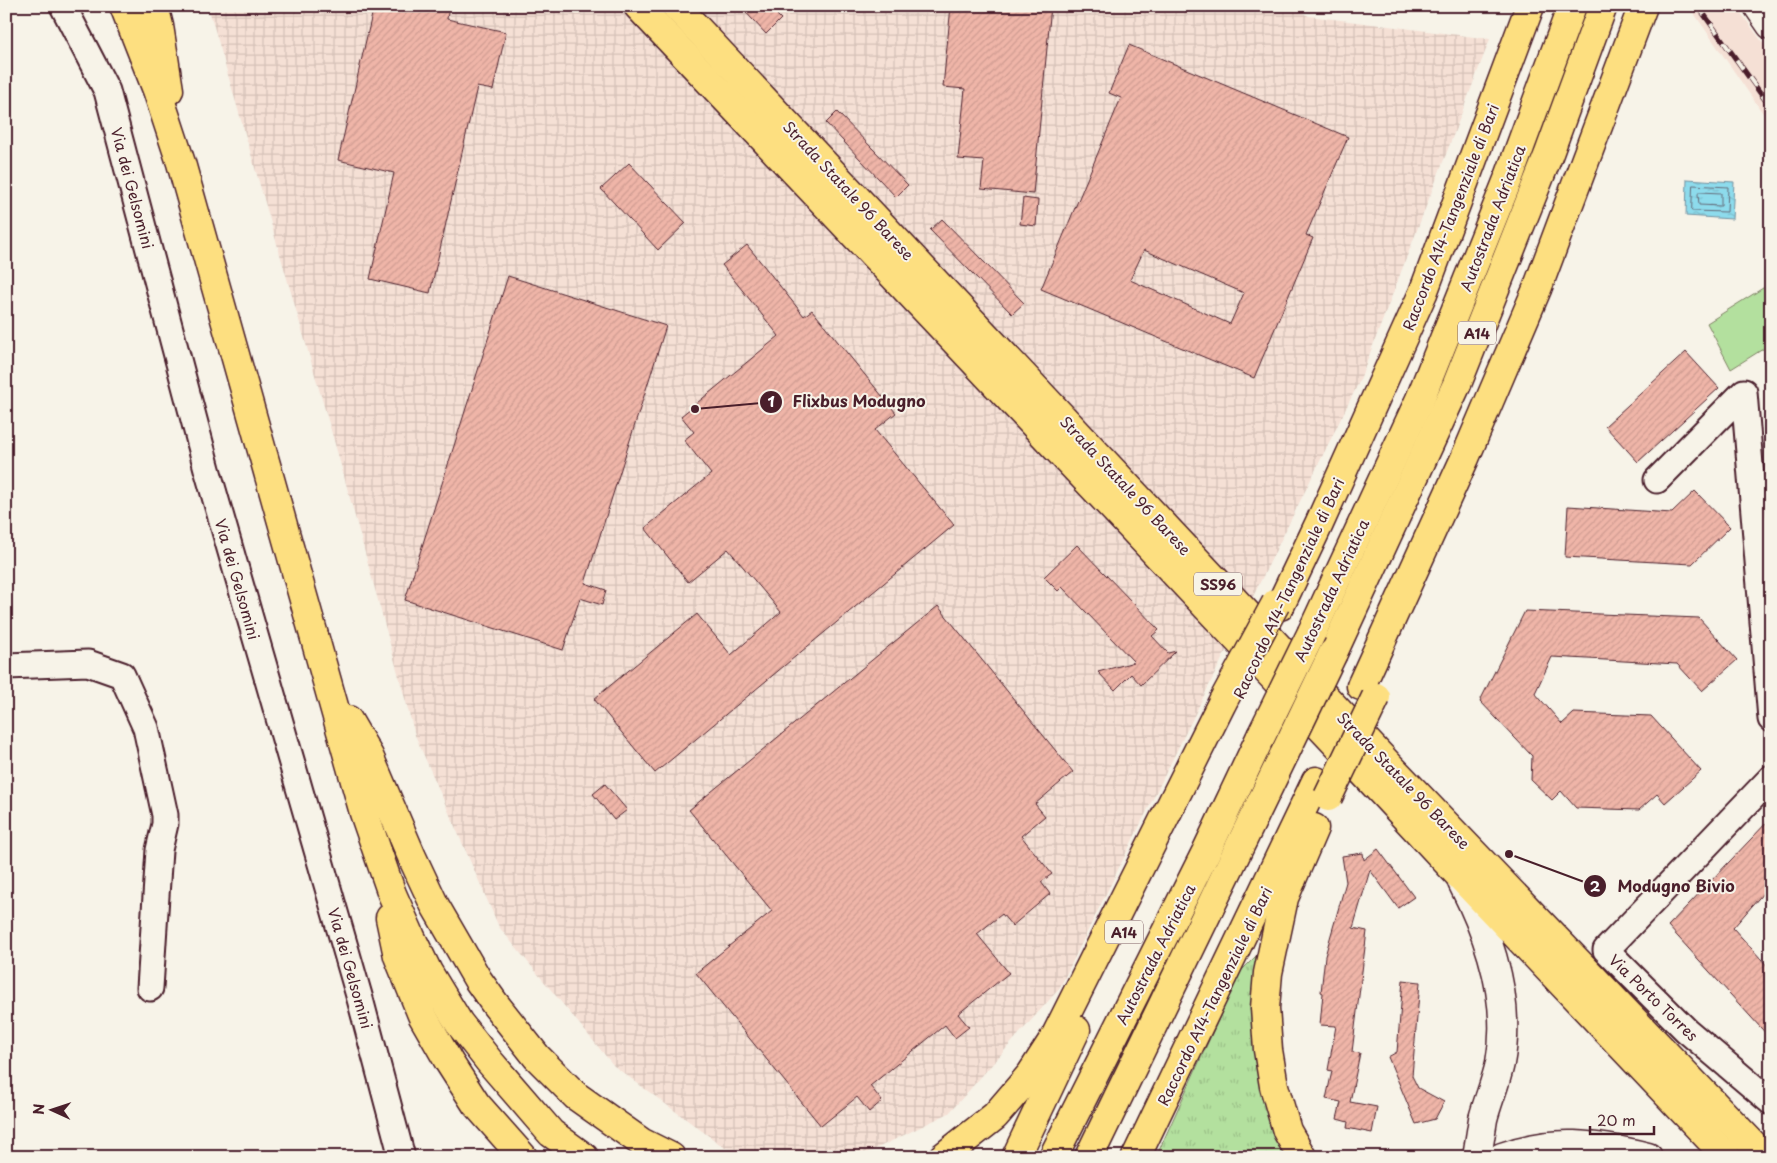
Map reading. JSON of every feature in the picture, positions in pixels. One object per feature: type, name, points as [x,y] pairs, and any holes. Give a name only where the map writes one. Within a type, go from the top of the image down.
[{"type":"main road","points":[[104,6],[157,90]]},
{"type":"main road","points":[[124,6],[157,90],[181,163],[374,845],[398,956],[422,1015],[449,1062],[476,1104],[523,1157]]},
{"type":"main road","points":[[154,6],[159,26],[181,163]]},
{"type":"main road","name":"Strada Statale 96 Barese","points":[[638,6],[1727,1157]]},
{"type":"main road","name":"Strada Statale 96 Barese","points":[[676,6],[1382,758],[1765,1157]]},
{"type":"main road","name":"Raccordo A14-Tangenziale di Bari","points":[[1016,1157],[1227,704],[1319,524],[1423,293],[1530,6]]},
{"type":"main road","name":"Autostrada Adriatica","points":[[1053,1157],[1206,852],[1312,632],[1420,399],[1509,177],[1572,6]]},
{"type":"main road","name":"Autostrada Adriatica","points":[[1089,1157],[1333,653],[1457,384],[1548,156],[1603,6]]},
{"type":"main road","name":"Raccordo A14-Tangenziale di Bari","points":[[1136,1157],[1322,789],[1368,692],[1537,289],[1643,6]]},
{"type":"main road","points":[[1758,6],[1771,25]]},
{"type":"main road","points":[[328,684],[369,756],[434,904],[487,992],[537,1057],[576,1096],[641,1142],[671,1157]]},
{"type":"main road","points":[[943,1157],[995,1116],[1031,1074],[1054,1037],[1227,704]]},
{"type":"main road","points":[[1302,1157],[1287,1131],[1274,1086],[1268,1050],[1265,1008],[1268,973],[1284,898],[1307,841],[1322,789]]},
{"type":"main road","points":[[374,845],[392,894],[411,937],[428,972],[459,1023],[551,1133],[584,1157]]},
{"type":"main road","points":[[1458,874],[1478,915],[1494,963],[1501,994],[1504,1026],[1500,1064],[1483,1119],[1477,1157]]},
{"type":"main road","points":[[1502,1157],[1522,1149],[1545,1145],[1574,1151],[1606,1147],[1648,1157]]},
{"type":"street","name":"Via dei Gelsomini","points":[[63,6],[107,91],[207,469],[358,990],[402,1157]]},
{"type":"street","points":[[1657,480],[1744,392],[1771,719]]},
{"type":"street","points":[[6,666],[88,663],[122,675],[146,728],[165,815],[159,850],[150,988]]},
{"type":"street","name":"Via Porto Torres","points":[[1771,778],[1606,950],[1686,1030],[1771,1102]]},
{"type":"shaded area","points":[[208,6],[1286,6],[1309,16],[1490,39],[1359,382],[1059,989],[949,1113],[859,1157],[825,1157],[725,1148],[614,1066],[499,927],[415,735],[337,451]]},
{"type":"shaded area","points":[[1689,6],[1736,6],[1771,54],[1771,125]]},
{"type":"green space","points":[[1771,283],[1771,344],[1731,369],[1707,323]]},
{"type":"green space","points":[[1256,956],[1253,990],[1253,1039],[1257,1072],[1267,1106],[1289,1157],[1156,1157],[1240,972]]},
{"type":"water","points":[[1687,179],[1734,182],[1732,219],[1686,216]]},
{"type":"building","points":[[374,6],[449,6],[447,19],[506,32],[493,90],[477,87],[430,293],[370,279],[394,173],[338,160]]},
{"type":"building","points":[[740,6],[787,6],[777,15],[781,19],[766,34]]},
{"type":"building","points":[[951,6],[1051,6],[1033,194],[981,189],[984,161],[958,159],[965,89],[943,87]]},
{"type":"building","points":[[1129,45],[1348,137],[1306,235],[1313,238],[1254,378],[1041,289],[1121,98],[1109,93]],"holes":[[[1144,250],[1244,293],[1230,324],[1130,280]]]},
{"type":"building","points":[[837,112],[908,185],[896,197],[826,123]]},
{"type":"building","points":[[629,163],[686,223],[658,250],[601,189]]},
{"type":"building","points":[[1023,198],[1038,200],[1036,226],[1020,224]]},
{"type":"building","points":[[942,219],[1024,303],[1012,314],[930,230]]},
{"type":"building","points":[[747,245],[804,316],[812,310],[896,413],[875,430],[954,525],[655,773],[594,699],[697,614],[731,655],[781,612],[728,549],[688,582],[645,528],[711,474],[684,440],[694,432],[681,416],[779,336],[722,265]]},
{"type":"building","points":[[508,276],[666,326],[585,583],[606,590],[602,605],[580,598],[563,650],[405,600]]},
{"type":"building","points":[[1686,352],[1719,388],[1638,462],[1605,426]]},
{"type":"building","points":[[1695,491],[1730,527],[1692,564],[1565,557],[1568,506],[1672,513]]},
{"type":"building","points":[[1077,545],[1159,630],[1152,636],[1168,653],[1176,651],[1141,685],[1131,674],[1115,690],[1098,672],[1134,662],[1062,587],[1058,591],[1044,577]]},
{"type":"building","points":[[938,606],[1073,772],[1035,804],[1045,816],[1021,836],[1052,874],[1041,882],[1050,894],[1012,926],[1002,914],[977,934],[1009,973],[958,1014],[969,1027],[955,1038],[945,1025],[870,1086],[882,1101],[869,1112],[857,1097],[821,1126],[696,973],[772,911],[689,810]]},
{"type":"building","points":[[1525,611],[1699,618],[1737,660],[1702,691],[1677,664],[1552,657],[1535,693],[1562,724],[1574,713],[1651,716],[1701,771],[1665,803],[1657,794],[1639,810],[1576,808],[1561,791],[1552,800],[1531,780],[1532,756],[1480,701]]},
{"type":"building","points":[[605,784],[627,810],[614,820],[593,794]]},
{"type":"building","points":[[1771,818],[1771,884],[1733,928],[1771,970],[1771,1039],[1668,926]]},
{"type":"building","points":[[1378,849],[1414,897],[1398,908],[1370,870],[1353,928],[1367,931],[1352,1052],[1360,1053],[1350,1102],[1377,1107],[1372,1133],[1347,1128],[1348,1122],[1337,1119],[1341,1102],[1326,1099],[1332,1071],[1328,1070],[1336,1026],[1320,1025],[1325,956],[1346,882],[1342,856],[1363,853],[1364,860]]},
{"type":"building","points":[[1403,980],[1420,982],[1412,1076],[1418,1088],[1444,1102],[1435,1119],[1416,1124],[1388,1057],[1397,1052]]},
{"type":"railway","points":[[1698,6],[1771,108]]},
{"type":"place","name":"Flixbus Modugno","points":[[695,409]]},
{"type":"place","name":"Modugno Bivio","points":[[1509,854]]}]
